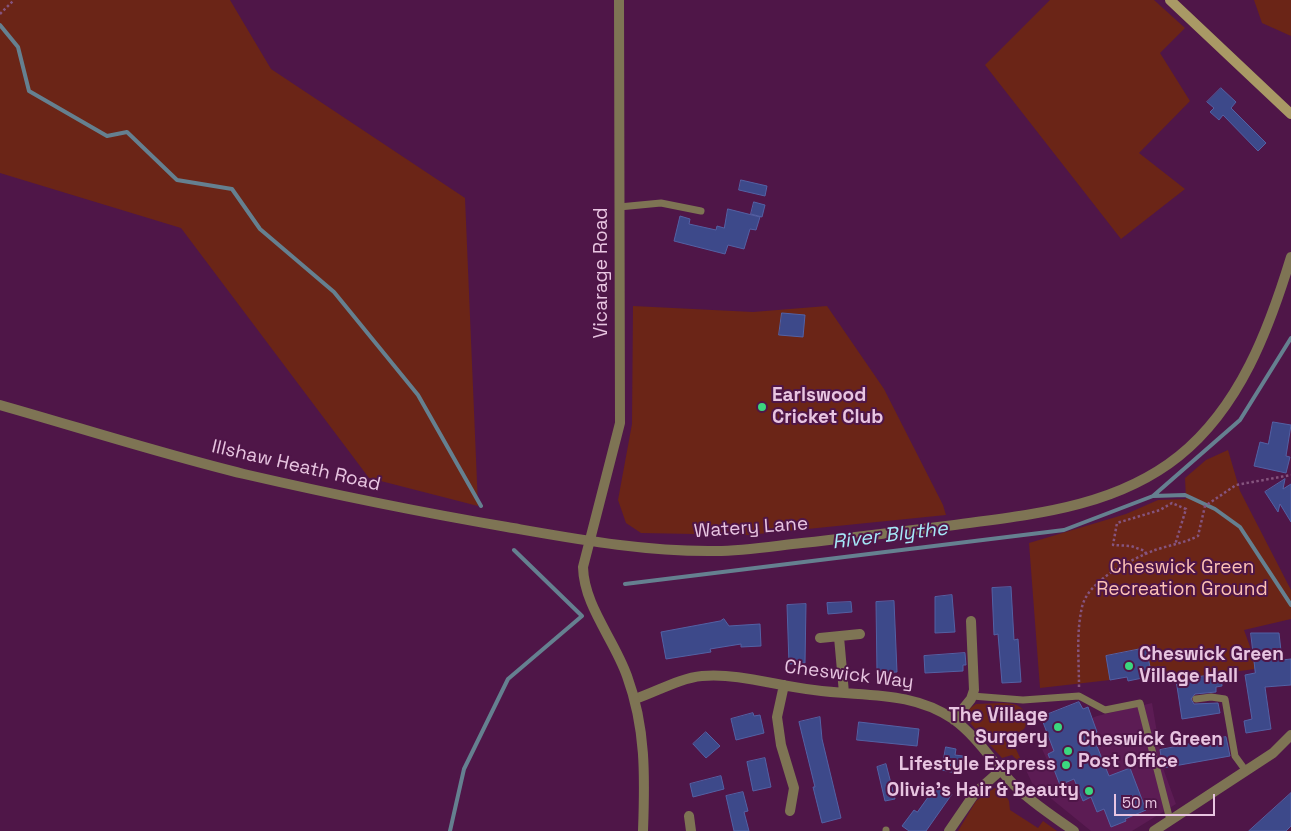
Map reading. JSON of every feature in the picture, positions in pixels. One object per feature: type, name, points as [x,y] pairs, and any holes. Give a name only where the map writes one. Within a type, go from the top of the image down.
[{"type":"main road","points":[[1170,0],[1291,114]]},
{"type":"street","name":"Vicarage Road","points":[[619,0],[620,423],[589,541],[583,567],[583,579],[593,606],[617,650],[634,699],[645,766],[643,831]]},
{"type":"street","name":"Watery Lane","points":[[589,541],[646,549],[716,551],[871,536],[1057,511],[1093,501],[1145,478],[1179,456],[1219,413],[1238,387],[1253,360],[1274,314],[1291,257]]},
{"type":"street","name":"Illshaw Heath Road","points":[[0,405],[242,473],[443,516],[589,541]]},
{"type":"street","points":[[954,720],[972,696],[974,661],[971,621]]},
{"type":"street","points":[[820,638],[860,634]]},
{"type":"street","points":[[839,637],[844,693]]},
{"type":"street","name":"Cheswick Way","points":[[634,699],[699,676],[734,675],[784,685],[916,700],[939,710],[954,720],[982,746],[1001,770],[1034,803],[1074,831]]},
{"type":"street","points":[[784,685],[777,717],[781,745],[794,788],[790,811]]},
{"type":"street","points":[[1154,831],[1273,754],[1291,735]]},
{"type":"street","points":[[949,831],[974,794],[1001,770]]},
{"type":"street","points":[[689,816],[691,831]]},
{"type":"lane","points":[[620,207],[662,202],[701,211]]},
{"type":"lane","points":[[972,696],[1023,700],[1079,696],[1105,710],[1140,703],[1170,820]]},
{"type":"lane","points":[[1196,699],[1210,697],[1225,699],[1235,756],[1246,771]]},
{"type":"path","points":[[0,14],[14,0]]},
{"type":"path","points":[[1079,696],[1079,638],[1082,605],[1096,584],[1119,566],[1155,550],[1198,536],[1205,506],[1236,485],[1291,475]]},
{"type":"path","points":[[1146,554],[1145,551],[1132,546],[1112,545],[1117,523],[1160,510],[1172,503],[1180,505],[1186,509],[1175,545]]},
{"type":"shaded area","points":[[1152,703],[1163,768],[1176,804],[1132,831],[1091,831],[1032,783],[1025,768],[1047,760],[1038,740],[1097,716]]},
{"type":"green space","points":[[0,0],[230,0],[271,69],[465,198],[478,506],[369,478],[181,228],[0,173]]},
{"type":"green space","points":[[1050,0],[1154,0],[1185,28],[1160,53],[1190,101],[1139,153],[1185,189],[1121,239],[985,65]]},
{"type":"green space","points":[[1254,0],[1291,0],[1291,36],[1262,23]]},
{"type":"green space","name":"Earlswood Cricket Club","points":[[633,306],[753,312],[827,306],[884,389],[943,505],[946,515],[748,535],[641,533],[626,523],[618,500],[632,424]]},
{"type":"green space","name":"Cheswick Green Recreation Ground","points":[[1228,450],[1240,491],[1291,590],[1291,619],[1244,630],[1253,655],[1255,669],[1152,683],[1146,648],[1106,656],[1110,680],[1040,688],[1029,543],[1126,514],[1158,500],[1186,499],[1185,478],[1206,460]]},
{"type":"green space","points":[[1009,703],[1017,705],[1023,710],[1027,717],[1026,725],[1024,729],[1010,737],[1025,768],[1012,755],[1002,758],[970,723],[966,717],[969,709],[976,704]]},
{"type":"green space","points":[[994,788],[1002,790],[1009,801],[1010,810],[1038,828],[1043,821],[1057,831],[958,831],[976,801]]},
{"type":"building","points":[[1221,88],[1236,102],[1231,108],[1266,143],[1258,151],[1223,115],[1219,120],[1210,112],[1214,108],[1207,102]]},
{"type":"building","points":[[741,180],[767,186],[765,196],[739,190]]},
{"type":"building","points":[[754,202],[765,205],[762,217],[751,214]]},
{"type":"building","points":[[728,209],[760,217],[756,230],[750,229],[744,249],[728,245],[725,254],[674,241],[680,216],[690,219],[689,224],[716,230],[717,226],[724,228]]},
{"type":"building","points":[[782,313],[805,315],[803,337],[779,335]]},
{"type":"building","points":[[1273,422],[1291,425],[1286,456],[1290,457],[1286,473],[1254,466],[1260,442],[1268,444]]},
{"type":"building","points":[[1285,479],[1283,489],[1291,484],[1291,522],[1280,504],[1278,512],[1265,492]]},
{"type":"building","points":[[1011,587],[1014,640],[1018,639],[1021,682],[1002,683],[998,634],[994,635],[992,588]]},
{"type":"building","points":[[952,595],[955,632],[935,633],[935,597]]},
{"type":"building","points":[[894,601],[897,672],[877,673],[876,602]]},
{"type":"building","points":[[851,602],[852,612],[828,614],[827,603]]},
{"type":"building","points":[[806,604],[805,663],[789,664],[787,605]]},
{"type":"building","points":[[724,619],[729,626],[760,624],[761,646],[741,647],[741,644],[710,649],[711,652],[666,659],[661,632]]},
{"type":"building","points":[[1251,633],[1279,633],[1282,660],[1291,659],[1291,685],[1265,687],[1271,729],[1246,733],[1244,721],[1252,719],[1245,675],[1255,673]]},
{"type":"building","name":"Cheswick Green Village Hall","points":[[1146,648],[1152,676],[1128,681],[1127,677],[1110,680],[1106,656]]},
{"type":"building","points":[[965,653],[966,665],[963,665],[963,671],[925,673],[924,656]]},
{"type":"building","points":[[1221,674],[1222,686],[1216,687],[1216,692],[1195,694],[1191,699],[1194,704],[1218,703],[1220,713],[1182,719],[1176,680]]},
{"type":"building","points":[[1079,702],[1083,709],[1088,707],[1097,732],[1092,734],[1109,776],[1130,768],[1146,810],[1111,827],[1104,809],[1097,812],[1091,797],[1083,801],[1074,779],[1060,785],[1048,754],[1054,751],[1041,717]]},
{"type":"building","points":[[753,713],[754,716],[760,715],[764,733],[736,740],[731,719]]},
{"type":"building","points":[[820,717],[822,739],[841,818],[822,823],[799,722]]},
{"type":"building","points":[[859,722],[919,729],[917,746],[857,740]]},
{"type":"building","points":[[706,732],[720,746],[706,758],[693,744]]},
{"type":"building","points":[[1226,737],[1230,756],[1163,768],[1160,750]]},
{"type":"building","points":[[946,747],[956,749],[955,755],[963,756],[960,774],[942,770]]},
{"type":"building","points":[[765,758],[771,787],[753,791],[747,762]]},
{"type":"building","points":[[886,764],[895,799],[885,801],[877,767]]},
{"type":"building","points":[[721,776],[724,789],[693,797],[690,784]]},
{"type":"building","points":[[938,784],[952,794],[926,831],[909,831],[902,826],[914,810],[917,812]]},
{"type":"building","points":[[743,792],[748,811],[744,812],[749,831],[734,831],[726,796]]},
{"type":"building","points":[[1291,793],[1291,826],[1286,831],[1249,831]]},
{"type":"waterway","points":[[0,25],[18,47],[29,91],[107,136],[127,132],[177,180],[232,189],[260,229],[334,292],[418,395],[481,506]]},
{"type":"waterway","points":[[1153,496],[1240,420],[1291,338]]},
{"type":"waterway","name":"River Blythe","points":[[625,584],[1064,530],[1153,496],[1185,495],[1215,509],[1240,527],[1291,605]]},
{"type":"waterway","name":"River Blythe","points":[[450,831],[464,769],[508,679],[582,616],[514,550]]},
{"type":"place","name":"Earlswood Cricket Club","points":[[762,407]]},
{"type":"place","name":"Cheswick Green Village Hall","points":[[1129,666]]},
{"type":"place","name":"The Village Surgery","points":[[1058,727]]},
{"type":"place","name":"Cheswick Green Post Office","points":[[1068,751]]},
{"type":"place","name":"Lifestyle Express","points":[[1066,765]]},
{"type":"place","name":"Olivia's Hair & Beauty","points":[[1089,791]]}]
